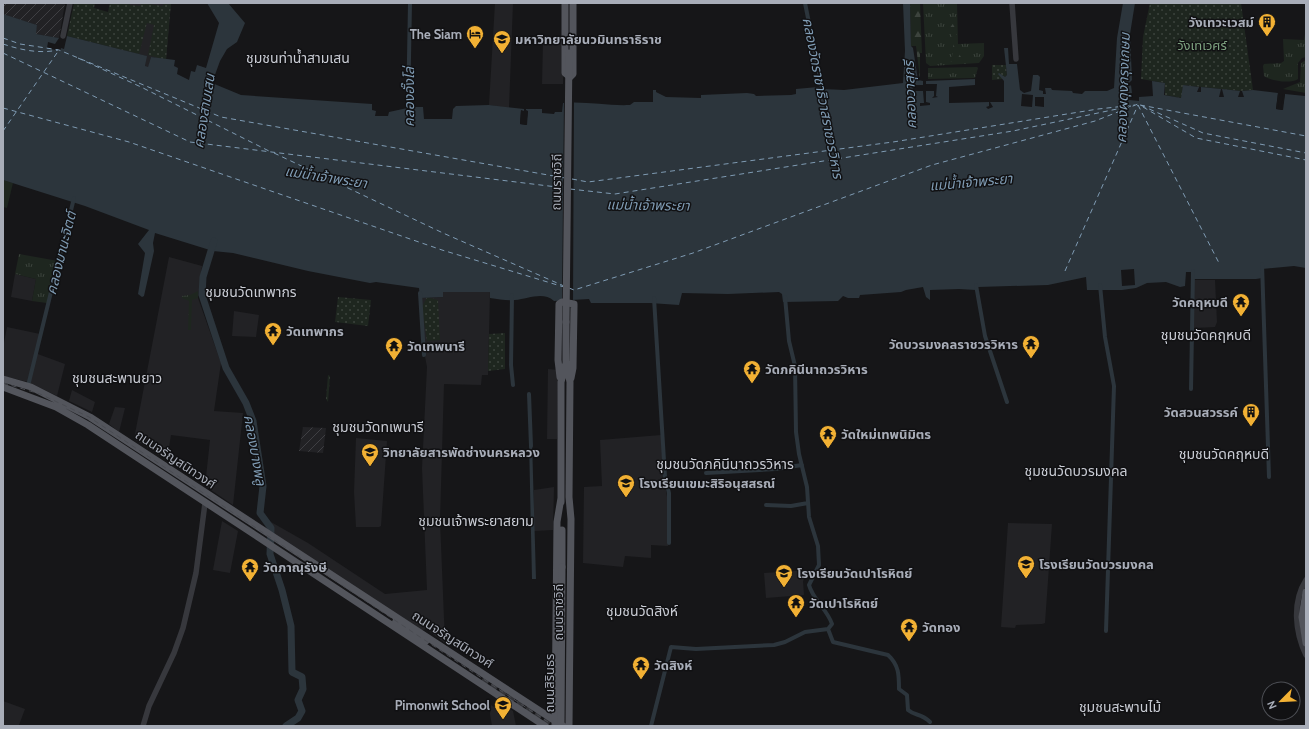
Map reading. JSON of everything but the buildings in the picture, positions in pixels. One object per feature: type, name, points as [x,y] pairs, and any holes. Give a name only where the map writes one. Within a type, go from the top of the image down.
[{"type":"main road","points":[[565,3],[564,73],[570,77],[573,74],[573,3]]},
{"type":"main road","name":"ถนนราชวิถี","points":[[564,567],[569,497],[570,382],[566,361],[566,322],[570,3]]},
{"type":"main road","points":[[561,382],[558,360],[560,303],[568,302],[574,304],[573,368],[570,382]]},
{"type":"main road","name":"ถนนราชวิถี","points":[[564,567],[561,498],[561,382],[566,361]]},
{"type":"main road","name":"ถนนจรัญสนิทวงศ์","points":[[3,379],[31,388],[90,417],[271,535],[327,577],[512,705],[545,726]]},
{"type":"main road","name":"ถนนจรัญสนิทวงศ์","points":[[3,387],[56,407],[80,421],[205,503],[270,544],[327,577],[483,680]]},
{"type":"main road","name":"ถนนราชวิถี","points":[[568,726],[571,524],[569,497]]},
{"type":"main road","name":"ถนนราชวิถี","points":[[555,723],[558,522],[561,498]]},
{"type":"main road","name":"ถนนสิรินธร","points":[[562,726],[564,567]]},
{"type":"main road","name":"ถนนสิรินธร","points":[[564,567],[568,726]]},
{"type":"main road","name":"ถนนจรัญสนิทวงศ์","points":[[327,577],[352,587],[514,694],[555,723],[562,726]]},
{"type":"main road","points":[[1306,592],[1302,617],[1306,643]]},
{"type":"main road","points":[[512,705],[518,702],[514,694]]},
{"type":"street","points":[[63,36],[70,3]]},
{"type":"street","points":[[1012,3],[1016,60]]},
{"type":"street","points":[[143,726],[149,706],[174,653],[183,628],[196,573],[205,503]]},
{"type":"street","points":[[1306,580],[1299,596],[1297,619],[1299,637],[1306,655]]},
{"type":"shaded area","points":[[4,3],[65,3],[59,38],[35,34],[37,25],[4,15]]},
{"type":"shaded area","points":[[130,3],[171,3],[166,60],[151,57],[148,68],[145,67],[146,56],[123,50]]},
{"type":"shaded area","name":"มหาวิทยาลัยนวมินทราธิราช","points":[[495,3],[513,3],[509,108],[489,105]]},
{"type":"shaded area","points":[[543,42],[564,42],[563,84],[542,84]]},
{"type":"shaded area","points":[[169,257],[202,266],[198,298],[221,363],[214,411],[243,413],[233,505],[205,486],[210,440],[171,435],[167,460],[134,439]]},
{"type":"shaded area","points":[[15,274],[36,279],[32,301],[11,297]]},
{"type":"shaded area","points":[[1194,280],[1215,280],[1217,322],[1215,327],[1194,328]]},
{"type":"shaded area","points":[[443,292],[490,292],[488,375],[482,375],[481,385],[444,384],[440,520],[445,643],[426,629],[421,631],[273,534],[271,522],[308,543],[385,594],[427,590],[422,468],[427,367],[423,346],[420,298],[443,297]]},
{"type":"shaded area","points":[[234,311],[259,315],[256,337],[232,336]]},
{"type":"shaded area","points":[[7,327],[40,334],[35,353],[65,364],[57,396],[28,382],[3,376],[3,348]]},
{"type":"shaded area","points":[[548,369],[558,370],[557,439],[547,439]]},
{"type":"shaded area","points":[[72,390],[95,402],[92,412],[69,401]]},
{"type":"shaded area","points":[[115,407],[125,408],[119,432],[109,424]]},
{"type":"shaded area","points":[[303,427],[326,428],[323,453],[299,451]]},
{"type":"shaded area","name":"โรงเรียนเขมะสิริอนุสสรณ์","points":[[661,435],[664,477],[668,503],[668,546],[651,545],[651,558],[625,556],[623,567],[583,563],[584,487],[602,486],[600,440]]},
{"type":"shaded area","name":"วิทยาลัยสารพัดช่างนครหลวง","points":[[356,438],[387,441],[381,526],[379,527],[356,527],[354,492]]},
{"type":"shaded area","points":[[554,487],[553,530],[534,531],[534,490]]},
{"type":"shaded area","points":[[222,521],[238,531],[230,573],[213,570]]},
{"type":"shaded area","name":"โรงเรียนวัดบวรมงคล","points":[[1008,523],[1052,524],[1045,623],[1016,625],[1015,628],[1001,627]]},
{"type":"shaded area","name":"โรงเรียนวัดเปาโรหิตย์","points":[[810,570],[803,581],[804,595],[766,598],[764,573]]},
{"type":"shaded area","points":[[3,701],[25,709],[19,725],[3,726]]},
{"type":"shaded area","name":"Pimonwit School","points":[[491,705],[500,711],[504,705],[513,711],[516,726],[492,726],[490,714]]},
{"type":"green space","points":[[74,3],[95,3],[94,8],[108,12],[110,3],[130,3],[130,5],[140,6],[142,3],[163,6],[163,3],[171,3],[166,60],[148,55],[154,25],[147,23],[139,54],[67,36]]},
{"type":"green space","points":[[910,3],[920,3],[922,53],[920,53],[920,79],[916,46],[911,46]]},
{"type":"green space","points":[[923,3],[957,3],[958,44],[984,43],[984,56],[979,63],[930,66],[926,63]]},
{"type":"green space","name":"วังเทเวศร์","points":[[1150,3],[1241,3],[1253,90],[1240,91],[1183,85],[1182,98],[1165,95],[1165,83],[1141,79],[1143,37]]},
{"type":"green space","points":[[955,21],[957,46],[960,49],[958,52],[962,59],[961,63],[957,64],[950,61],[953,54],[953,45],[951,32],[949,29]]},
{"type":"green space","points":[[1305,34],[1306,57],[1302,58],[1298,63],[1298,79],[1295,81],[1281,81],[1264,76],[1264,64],[1281,63],[1284,61],[1283,39],[1304,40]]},
{"type":"green space","points":[[1306,60],[1306,93],[1283,89],[1300,82],[1301,63]]},
{"type":"green space","points":[[992,65],[1006,65],[1007,75],[1003,79],[992,80]]},
{"type":"green space","points":[[977,67],[975,78],[928,79],[928,68]]},
{"type":"green space","points":[[3,180],[13,183],[7,208],[3,207]]},
{"type":"green space","points":[[19,254],[58,261],[47,303],[32,301],[36,279],[15,274]]},
{"type":"green space","points":[[198,291],[198,298],[192,300],[191,330],[188,330],[189,301],[182,298],[182,296],[190,295]]},
{"type":"green space","points":[[338,297],[371,300],[368,326],[335,322]]},
{"type":"green space","points":[[427,297],[438,300],[440,340],[427,341],[422,307]]},
{"type":"green space","points":[[505,333],[505,369],[488,371],[489,334]]},
{"type":"green space","points":[[328,375],[330,376],[328,402],[326,399]]},
{"type":"water","points":[[207,3],[228,3],[245,23],[237,42],[227,49],[220,61],[212,83],[241,95],[372,104],[372,110],[376,111],[375,116],[388,116],[389,112],[412,107],[423,107],[424,119],[452,119],[453,109],[456,106],[489,105],[524,109],[524,111],[521,111],[520,124],[526,125],[528,111],[526,111],[526,109],[542,109],[542,113],[554,114],[555,112],[562,112],[563,103],[630,105],[634,102],[653,102],[653,90],[656,90],[656,92],[666,97],[701,98],[701,95],[747,93],[754,94],[756,96],[791,95],[796,94],[796,89],[818,87],[823,89],[844,90],[903,83],[905,51],[903,3],[910,3],[911,46],[913,48],[918,80],[923,81],[923,85],[912,85],[914,97],[912,98],[917,98],[915,97],[915,91],[923,91],[924,103],[920,103],[920,106],[930,105],[930,103],[926,102],[926,91],[934,91],[934,96],[932,98],[938,97],[936,96],[937,84],[926,84],[926,81],[975,79],[975,85],[949,87],[949,103],[989,102],[989,106],[986,107],[988,109],[993,107],[990,102],[1004,102],[1004,81],[998,74],[999,73],[1005,77],[1007,75],[1004,48],[1008,48],[1009,64],[1017,64],[1020,90],[1024,93],[1031,91],[1033,75],[1038,75],[1040,77],[1039,90],[1043,91],[1043,94],[1046,94],[1045,88],[1051,88],[1052,90],[1072,91],[1073,93],[1082,94],[1085,91],[1107,91],[1114,88],[1117,38],[1123,3],[1135,3],[1130,34],[1132,80],[1128,84],[1130,86],[1131,85],[1132,93],[1127,93],[1129,100],[1139,101],[1139,97],[1153,96],[1152,81],[1165,83],[1164,95],[1181,98],[1183,85],[1199,87],[1197,92],[1201,92],[1201,87],[1221,89],[1219,97],[1224,97],[1222,89],[1240,91],[1238,97],[1244,97],[1242,91],[1253,90],[1278,93],[1276,109],[1282,110],[1285,94],[1305,96],[1306,268],[1294,266],[1262,269],[1262,278],[1256,279],[1194,279],[1191,272],[1186,272],[1185,286],[1180,287],[1166,282],[1147,283],[1136,288],[1122,290],[1087,290],[1086,277],[1048,285],[978,287],[976,290],[930,290],[930,300],[926,297],[923,287],[901,292],[860,295],[859,298],[848,298],[843,296],[838,301],[783,302],[782,294],[779,292],[728,294],[682,293],[679,305],[650,303],[591,303],[589,299],[554,301],[545,296],[506,300],[490,298],[490,292],[443,292],[443,297],[420,298],[419,288],[376,282],[370,283],[308,271],[233,253],[213,251],[155,233],[153,243],[154,251],[144,296],[142,297],[138,294],[145,253],[138,244],[149,230],[85,206],[3,180],[3,14],[37,25],[36,34],[59,38],[55,44],[48,42],[47,48],[60,51],[61,48],[64,49],[67,36],[147,56],[145,66],[148,67],[151,57],[175,60],[174,66],[178,68],[177,74],[189,80],[191,71],[195,72],[197,65],[206,68],[219,23]],"holes":[[[1022,94],[1033,95],[1032,107],[1021,106]],[[1035,97],[1044,97],[1044,107],[1035,106]],[[1134,269],[1135,285],[1122,286],[1121,270]]]},
{"type":"water","points":[[529,441],[532,441],[536,579],[532,579]]},
{"type":"pier","points":[[1278,93],[1280,93],[1278,107],[1281,108],[1283,94],[1285,94],[1283,110],[1276,109]]},
{"type":"pier","points":[[564,100],[574,100],[573,302],[562,302]]},
{"type":"pier","points":[[524,109],[528,111],[527,125],[520,124],[521,110],[524,111]]},
{"type":"waterway","name":"คลองอั๊งโล่","points":[[408,113],[410,3]]},
{"type":"waterway","name":"คลองวัดราชาธิวาสราชวรวิหาร","points":[[805,3],[823,93]]},
{"type":"waterway","name":"คลองมานะจิตต์","points":[[29,382],[74,198]]},
{"type":"waterway","name":"คลองบางพลู","points":[[214,241],[203,277],[202,295],[226,368],[246,403],[253,421],[263,486],[260,513],[271,528],[270,554],[282,590],[291,626],[292,672],[302,677],[303,689],[298,700],[302,711],[298,718],[286,726]]},
{"type":"waterway","points":[[1262,264],[1269,477]]},
{"type":"waterway","points":[[1191,389],[1193,271]]},
{"type":"waterway","points":[[976,285],[985,336],[1007,402]]},
{"type":"waterway","points":[[1100,285],[1105,337],[1114,386],[1106,631]]},
{"type":"waterway","points":[[420,293],[424,355]]},
{"type":"waterway","points":[[512,295],[511,365],[513,385]]},
{"type":"waterway","points":[[651,726],[671,647],[696,649],[774,645],[785,642],[805,632],[828,629],[832,624],[809,585],[819,565],[818,546],[809,517],[807,487],[799,454],[796,432],[795,366],[789,341],[785,297]]},
{"type":"waterway","points":[[654,298],[665,477],[669,493],[669,543]]},
{"type":"waterway","points":[[529,394],[531,446]]},
{"type":"waterway","points":[[706,473],[776,469],[802,465]]},
{"type":"waterway","points":[[766,505],[791,506],[808,503]]},
{"type":"waterway","points":[[828,629],[833,642],[888,655],[898,670],[899,689],[907,695],[908,710],[924,717],[930,722]]},
{"type":"ferry route","points":[[3,38],[20,44],[59,50],[221,117],[565,178]]},
{"type":"ferry route","points":[[3,44],[30,51],[44,52],[58,50]]},
{"type":"ferry route","points":[[3,131],[59,50]]},
{"type":"ferry route","points":[[3,53],[190,142],[565,188]]},
{"type":"ferry route","points":[[78,58],[141,87],[271,152]]},
{"type":"ferry route","points":[[569,288],[574,290],[693,253],[932,165],[1095,121],[1138,104],[1203,133],[1306,153]]},
{"type":"ferry route","points":[[572,179],[588,182],[893,142],[1098,109],[1135,105]]},
{"type":"ferry route","points":[[1138,105],[1219,263]]},
{"type":"ferry route","points":[[1065,271],[1138,105]]},
{"type":"ferry route","points":[[1140,105],[1306,136]]},
{"type":"ferry route","points":[[570,189],[615,194],[1013,131],[1131,106]]},
{"type":"ferry route","points":[[1143,107],[1196,138],[1306,160]]},
{"type":"ferry route","points":[[3,108],[129,142],[442,250],[564,287]]},
{"type":"ferry route","points":[[274,153],[443,233],[564,286]]},
{"type":"tunnel","points":[[483,678],[556,726]]},
{"type":"railway","points":[[3,383],[40,394],[89,417],[554,726]]},
{"type":"place","name":"วังเทวะเวสม์","points":[[1267,37]]},
{"type":"place","name":"The Siam","points":[[475,49]]},
{"type":"place","name":"มหาวิทยาลัยนวมินทราธิราช","points":[[502,54]]},
{"type":"place","name":"วัดคฤหบดี","points":[[1241,317]]},
{"type":"place","name":"วัดเทพากร","points":[[273,346]]},
{"type":"place","name":"วัดบวรมงคลราชวรวิหาร","points":[[1031,359]]},
{"type":"place","name":"วัดเทพนารี","points":[[394,361]]},
{"type":"place","name":"วัดภคินีนาถวรวิหาร","points":[[752,384]]},
{"type":"place","name":"วัดสวนสวรรค์","points":[[1251,427]]},
{"type":"place","name":"วัดใหม่เทพนิมิตร","points":[[828,449]]},
{"type":"place","name":"วิทยาลัยสารพัดช่างนครหลวง","points":[[370,467]]},
{"type":"place","name":"โรงเรียนเขมะสิริอนุสสรณ์","points":[[626,498]]},
{"type":"place","name":"โรงเรียนวัดบวรมงคล","points":[[1026,579]]},
{"type":"place","name":"วัดภาณุรังษี","points":[[250,582]]},
{"type":"place","name":"โรงเรียนวัดเปาโรหิตย์","points":[[784,588]]},
{"type":"place","name":"วัดเปาโรหิตย์","points":[[796,618]]},
{"type":"place","name":"วัดทอง","points":[[909,642]]},
{"type":"place","name":"วัดสิงห์","points":[[641,680]]},
{"type":"place","name":"Pimonwit School","points":[[503,720]]},
{"type":"district","name":"ชุมชนท่าน้ำสามเสน","points":[[298,58]]},
{"type":"district","name":"ชุมชนวัดเทพากร","points":[[251,292]]},
{"type":"district","name":"ชุมชนวัดคฤหบดี","points":[[1206,335]]},
{"type":"district","name":"ชุมชนสะพานยาว","points":[[117,378]]},
{"type":"district","name":"ชุมชนวัดทเพนารี","points":[[378,427]]},
{"type":"district","name":"ชุมชนวัดคฤหบดี","points":[[1224,454]]},
{"type":"district","name":"ชุมชนวัดภคินีนาถวรวิหาร","points":[[725,464]]},
{"type":"district","name":"ชุมชนวัดบวรมงคล","points":[[1076,471]]},
{"type":"district","name":"ชุมชนเจ้าพระยาสยาม","points":[[476,521]]},
{"type":"district","name":"ชุมชนวัดสิงห์","points":[[642,611]]},
{"type":"district","name":"ชุมชนสะพานไม้","points":[[1120,707]]},
{"type":"water label","name":"คลองผดุงกรุงเกษม","points":[[1123,88]]},
{"type":"water label","name":"คลองวาสุกรี","points":[[910,95]]},
{"type":"water label","name":"คลองสามเสน","points":[[204,111]]},
{"type":"water label","name":"แม่น้ำเจ้าพระยา","points":[[326,177]]},
{"type":"water label","name":"แม่น้ำเจ้าพระยา","points":[[971,182]]},
{"type":"water label","name":"แม่น้ำเจ้าพระยา","points":[[648,205]]}]
